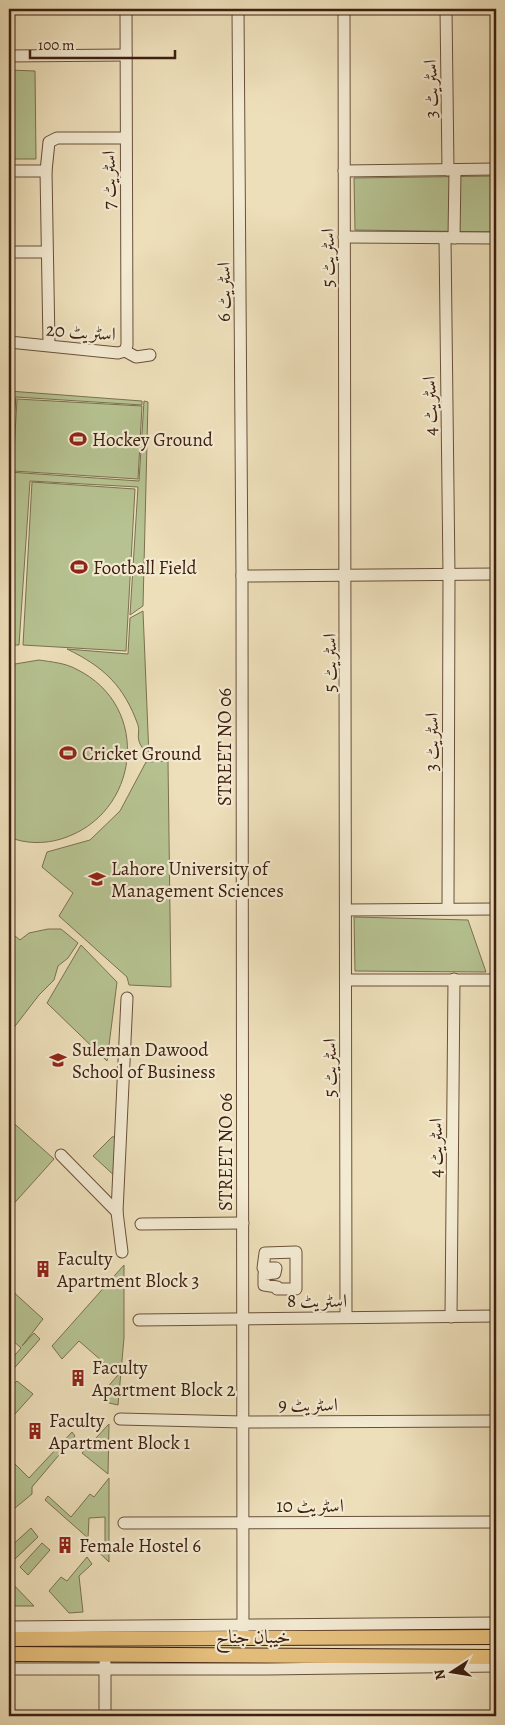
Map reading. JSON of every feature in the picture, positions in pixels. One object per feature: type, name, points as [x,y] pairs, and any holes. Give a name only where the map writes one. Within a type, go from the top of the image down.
[{"type":"main road","name":"خیبان جناح","points":[[9,1639],[496,1637]]},
{"type":"main road","name":"خیبان جناح","points":[[9,1654],[267,1654],[496,1657]]},
{"type":"street","name":"اسٹریٹ 7","points":[[125,351],[127,345],[126,9]]},
{"type":"street","name":"اسٹریٹ 6","points":[[238,9],[242,576]]},
{"type":"street","name":"اسٹریٹ 5","points":[[344,9],[346,1318]]},
{"type":"street","name":"اسٹریٹ 3","points":[[446,9],[452,170],[450,238]]},
{"type":"street","points":[[9,56],[126,55]]},
{"type":"street","points":[[49,344],[46,171],[49,142],[57,138],[126,138]]},
{"type":"street","points":[[344,171],[496,169]]},
{"type":"street","points":[[9,171],[46,171]]},
{"type":"street","points":[[344,237],[496,238]]},
{"type":"street","name":"اسٹریٹ 4","points":[[449,574],[450,238]]},
{"type":"street","points":[[9,252],[46,252]]},
{"type":"street","name":"اسٹریٹ 20","points":[[9,342],[37,346],[49,344],[118,353],[125,351],[133,356],[150,355]]},
{"type":"street","name":"اسٹریٹ 3","points":[[448,910],[449,574]]},
{"type":"street","points":[[242,576],[496,574]]},
{"type":"street","name":"STREET NO 06","points":[[242,576],[243,1639]]},
{"type":"street","points":[[346,910],[496,909]]},
{"type":"street","name":"اسٹریٹ 4","points":[[451,1317],[454,979]]},
{"type":"street","points":[[346,980],[496,980]]},
{"type":"street","points":[[122,1252],[117,1212],[127,998]]},
{"type":"street","points":[[61,1155],[117,1212]]},
{"type":"street","points":[[141,1224],[243,1224]]},
{"type":"street","points":[[296,1252],[296,1289],[277,1289],[277,1287],[264,1285],[264,1274],[275,1274],[276,1268],[264,1268],[265,1253],[296,1252]]},
{"type":"street","name":"اسٹریٹ 8","points":[[139,1320],[496,1316]]},
{"type":"street","name":"اسٹریٹ 9","points":[[120,1420],[243,1422],[496,1420]]},
{"type":"street","name":"اسٹریٹ 10","points":[[124,1523],[496,1522]]},
{"type":"street","points":[[9,1627],[496,1623]]},
{"type":"street","points":[[104,1654],[105,1716]]},
{"type":"street","points":[[267,1654],[267,1669]]},
{"type":"street","points":[[9,1669],[267,1669],[496,1666]]},
{"type":"green space","points":[[9,70],[35,71],[36,159],[9,159]]},
{"type":"green space","points":[[496,176],[496,232],[355,230],[354,178]]},
{"type":"green space","points":[[9,391],[142,401],[142,405],[16,397],[9,469]]},
{"type":"green space","name":"Hockey Ground","points":[[17,399],[142,406],[138,479],[13,471]]},
{"type":"green space","points":[[144,401],[148,402],[143,606],[130,615],[138,487],[30,481],[19,645],[9,645],[9,472],[139,481]]},
{"type":"green space","name":"Football Field","points":[[32,482],[135,489],[126,651],[23,645]]},
{"type":"green space","points":[[143,611],[149,757],[140,743],[138,737],[139,727],[132,711],[119,689],[111,679],[92,663],[67,649],[128,654],[130,618]]},
{"type":"green space","name":"Cricket Ground","points":[[39,660],[72,667],[101,686],[117,708],[126,733],[127,759],[121,784],[108,808],[87,826],[61,839],[35,843],[9,837],[9,665]]},
{"type":"green space","points":[[168,761],[171,987],[129,985],[127,977],[59,916],[73,893],[42,867],[47,852],[90,840],[120,811],[146,762]]},
{"type":"green space","points":[[354,917],[468,920],[486,972],[355,971]]},
{"type":"green space","points":[[48,929],[61,929],[78,943],[68,958],[58,966],[54,980],[39,995],[9,1034],[9,931],[20,940],[29,933]]},
{"type":"green space","points":[[81,945],[117,982],[107,1061],[47,1003]]},
{"type":"green space","points":[[9,1119],[54,1159],[9,1209]]},
{"type":"green space","points":[[118,1136],[117,1178],[93,1156],[112,1137]]},
{"type":"green space","points":[[124,1265],[124,1338],[118,1405],[109,1403],[104,1398],[105,1390],[118,1375],[79,1341],[62,1359],[52,1346]]},
{"type":"green space","points":[[9,1288],[43,1319],[22,1346],[34,1333],[40,1339],[9,1374],[9,1362],[21,1348],[9,1337]]},
{"type":"green space","points":[[17,1381],[33,1394],[15,1414],[9,1408],[9,1388]]},
{"type":"green space","points":[[109,1424],[108,1474],[82,1453]]},
{"type":"green space","points":[[72,1432],[75,1436],[32,1487],[32,1494],[9,1513],[9,1458],[29,1478]]},
{"type":"green space","points":[[109,1478],[109,1562],[88,1542],[105,1542],[105,1517],[89,1518],[88,1538],[45,1500],[48,1496],[71,1517],[90,1494],[94,1497]]},
{"type":"green space","points":[[31,1528],[38,1537],[15,1559],[9,1553],[9,1548]]},
{"type":"green space","points":[[42,1543],[50,1550],[28,1575],[20,1567]]},
{"type":"green space","points":[[87,1557],[92,1564],[79,1576],[83,1612],[69,1613],[49,1591],[61,1577],[67,1581]]},
{"type":"green space","points":[[9,1580],[34,1606],[9,1606]]},
{"type":"place","name":"Hockey Ground","points":[[78,439]]},
{"type":"place","name":"Football Field","points":[[79,567]]},
{"type":"place","name":"Cricket Ground","points":[[68,753]]},
{"type":"place","name":"Lahore University of Management Sciences","points":[[97,879]]},
{"type":"place","name":"Suleman Dawood School of Business","points":[[58,1060]]},
{"type":"place","name":"Faculty Apartment Block 3","points":[[43,1269]]},
{"type":"place","name":"Faculty Apartment Block 2","points":[[78,1378]]},
{"type":"place","name":"Faculty Apartment Block 1","points":[[35,1431]]},
{"type":"place","name":"Female Hostel 6","points":[[65,1545]]}]
